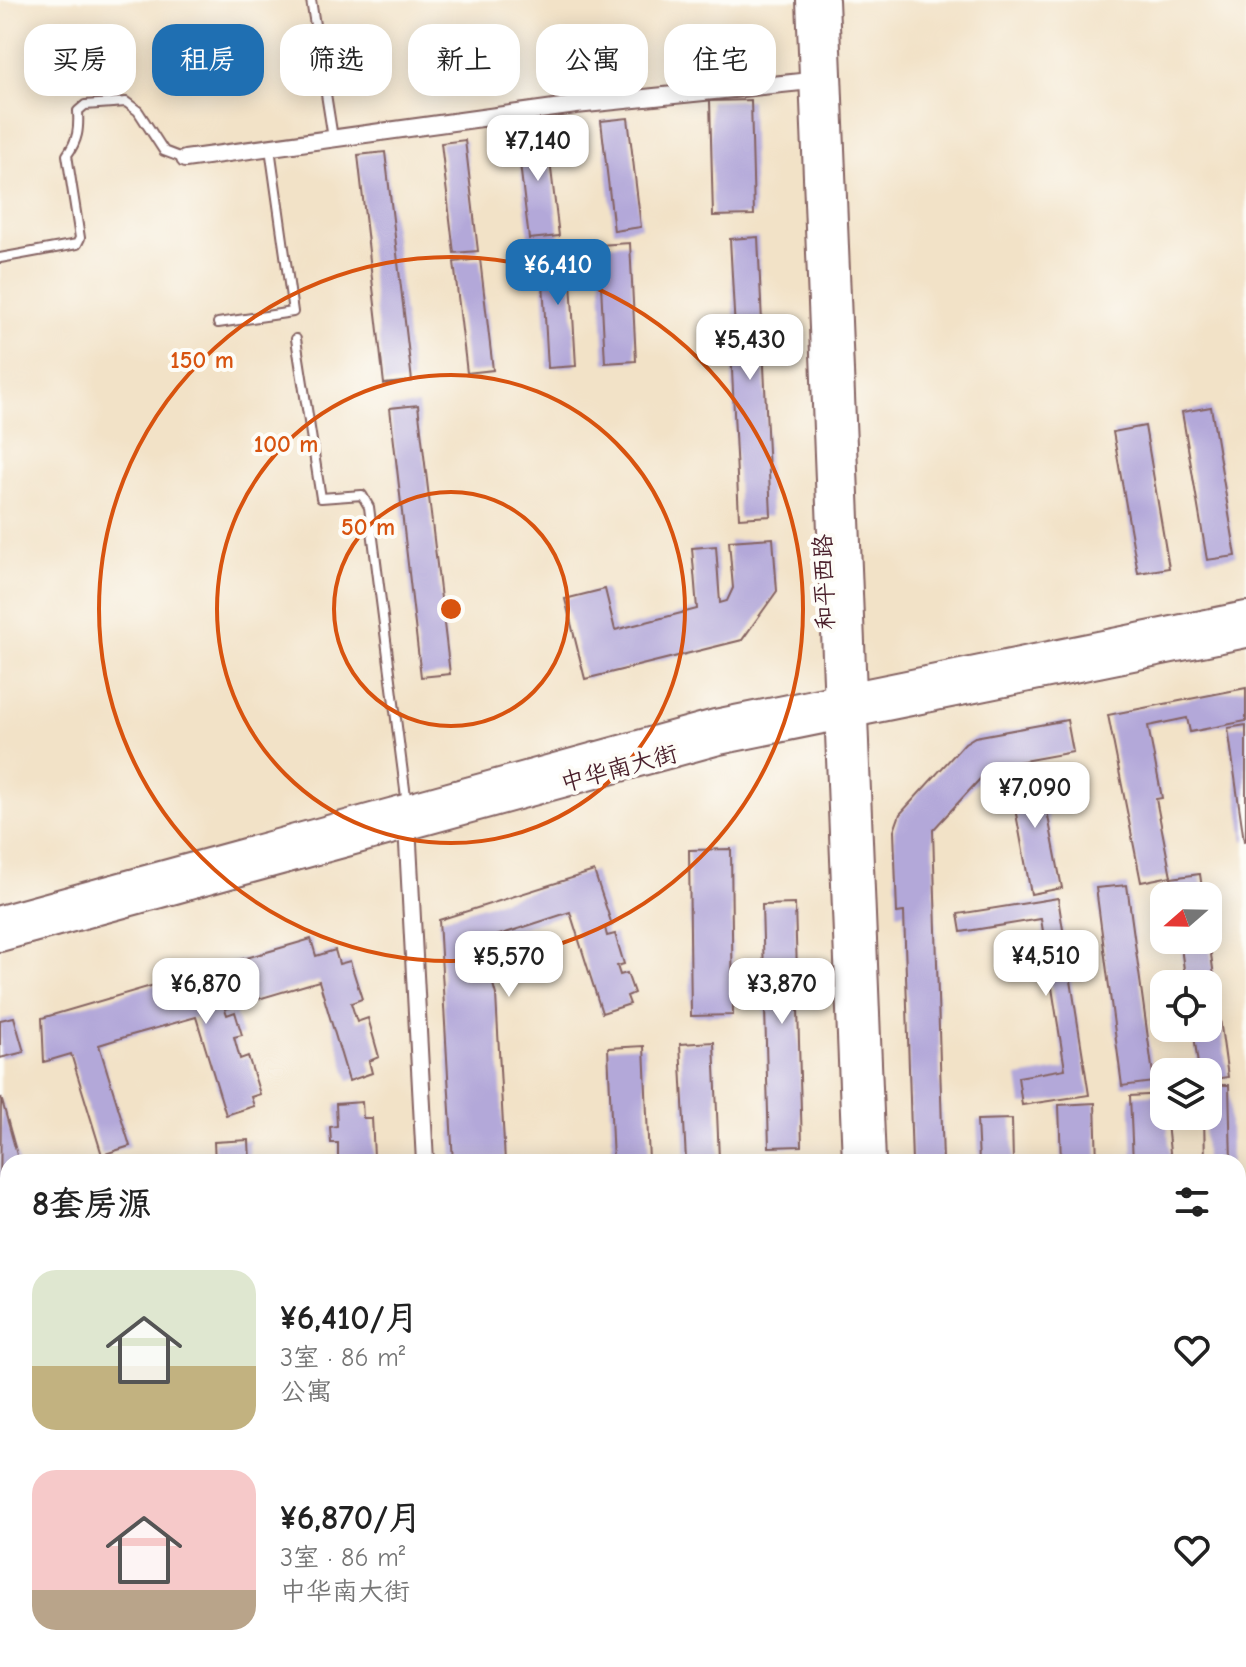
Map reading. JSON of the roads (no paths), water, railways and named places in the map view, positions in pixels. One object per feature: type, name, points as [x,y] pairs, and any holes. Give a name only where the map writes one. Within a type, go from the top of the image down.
[{"type":"main road","name":"和平西路","points":[[808,0],[874,1154]]},
{"type":"main road","name":"和平西路","points":[[827,0],[846,706],[854,1154]]},
{"type":"main road","name":"中华南大街","points":[[846,706],[1246,615]]},
{"type":"main road","name":"中华南大街","points":[[0,938],[715,723],[846,706],[1246,634]]},
{"type":"main road","name":"中华南大街","points":[[0,919],[407,816]]},
{"type":"street","points":[[185,159],[576,105],[811,81]]},
{"type":"street","points":[[407,816],[425,1154]]},
{"type":"lane","points":[[311,0],[333,138]]},
{"type":"lane","points":[[0,258],[77,244],[80,238],[67,155],[76,143],[78,111],[85,105],[126,102],[138,111],[164,151],[185,159]]},
{"type":"lane","points":[[218,323],[293,312],[270,147]]},
{"type":"lane","points":[[296,339],[321,498],[362,495],[369,507],[407,816]]}]
